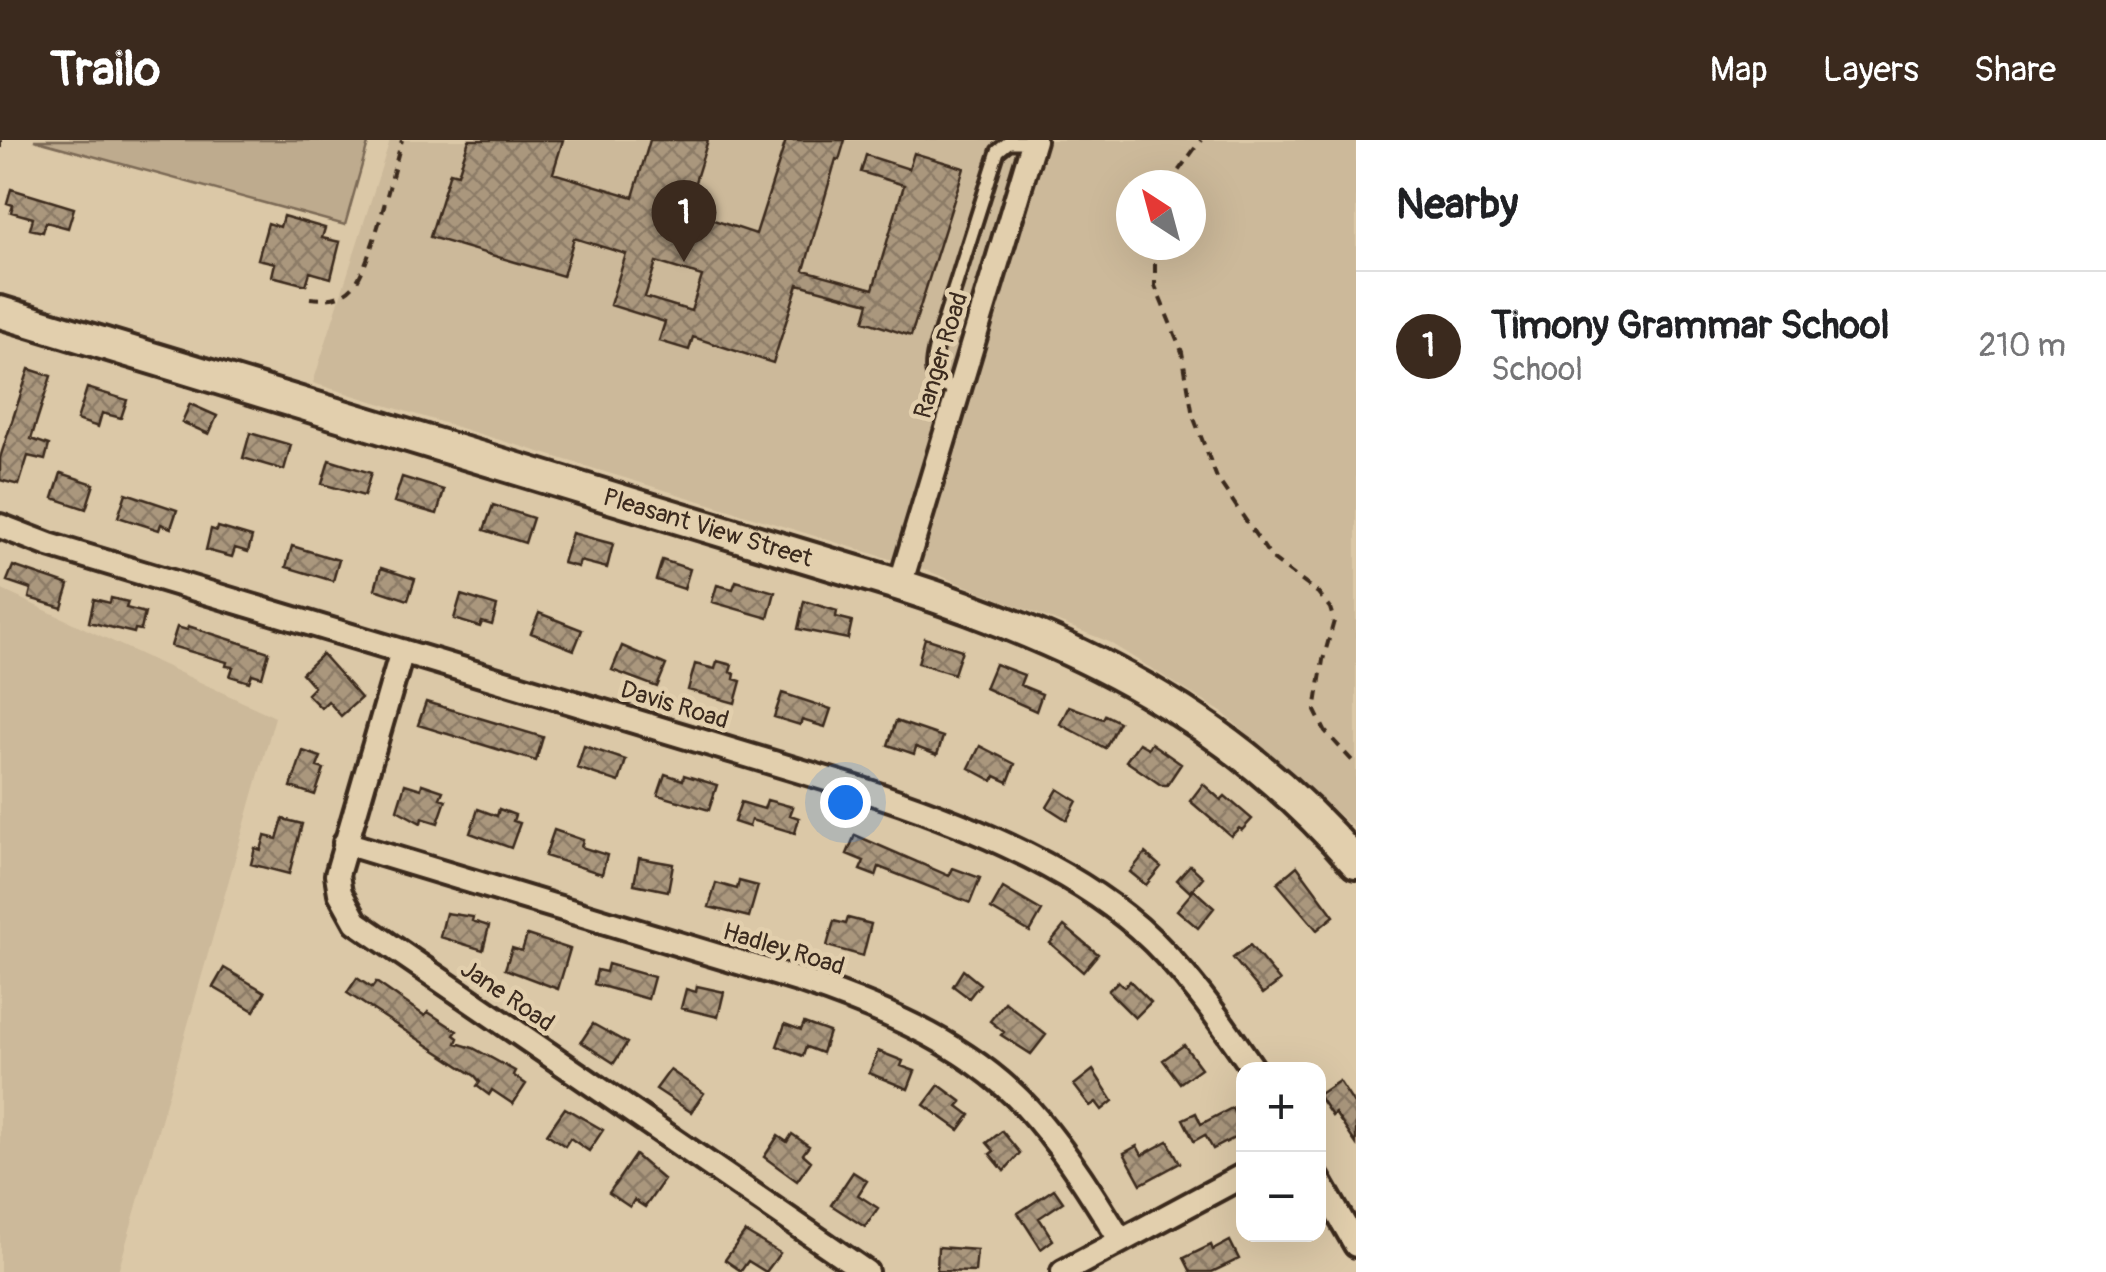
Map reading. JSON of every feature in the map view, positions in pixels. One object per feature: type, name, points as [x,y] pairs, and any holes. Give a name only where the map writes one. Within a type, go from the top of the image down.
[{"type":"street","name":"Ranger Road","points":[[900,585],[1034,141]]},
{"type":"street","name":"Pleasant View Street","points":[[0,313],[900,585],[1014,624],[1146,687],[1184,712],[1269,778],[1328,831],[1356,863]]},
{"type":"street","name":"Davis Road","points":[[0,526],[860,789],[996,839],[1088,892],[1138,927],[1222,1023],[1249,1062]]},
{"type":"street","name":"Jane Road","points":[[402,651],[336,875],[340,893],[356,922],[866,1272]]},
{"type":"street","name":"Hadley Road","points":[[345,843],[801,981],[861,1001],[906,1023],[946,1044],[1000,1082],[1036,1117],[1077,1170],[1121,1241]]},
{"type":"street","points":[[1063,1272],[1236,1179]]},
{"type":"street","points":[[1326,1193],[1356,1245]]},
{"type":"lane","points":[[958,391],[941,386],[934,378],[935,350],[998,151],[1009,142],[1034,141]]},
{"type":"path","points":[[0,140],[0,148]]},
{"type":"path","points":[[310,298],[330,300],[354,285],[402,140]]},
{"type":"path","points":[[1179,170],[1200,140]]},
{"type":"path","points":[[1155,260],[1155,286],[1182,352],[1193,416],[1217,478],[1272,559],[1318,593],[1330,608],[1334,621],[1315,711],[1325,731],[1356,766]]},
{"type":"shaded area","points":[[34,140],[369,140],[345,225]]},
{"type":"shaded area","points":[[390,140],[1356,140],[1356,830],[1223,713],[1107,641],[923,569],[313,383]]},
{"type":"shaded area","points":[[0,589],[275,717],[118,1272],[0,1272]]},
{"type":"building","points":[[469,140],[563,140],[553,173],[633,197],[650,140],[708,140],[686,211],[756,234],[786,140],[845,140],[804,270],[873,289],[904,185],[861,172],[866,155],[909,169],[914,153],[964,168],[911,336],[864,321],[869,303],[798,284],[773,363],[693,337],[689,350],[659,341],[665,322],[610,305],[626,254],[574,238],[563,276],[430,237],[450,172],[458,174]],"holes":[[[656,262],[702,276],[691,311],[645,297]]]},
{"type":"building","points":[[11,189],[74,208],[68,228],[46,222],[43,232],[30,229],[33,218],[11,212],[13,205],[7,203]]},
{"type":"building","points":[[283,216],[325,228],[322,238],[340,242],[331,278],[310,272],[306,285],[272,276],[275,263],[258,259],[268,223],[280,227]]},
{"type":"building","points":[[29,369],[51,376],[31,439],[49,445],[45,460],[28,456],[19,485],[0,480],[0,458]]},
{"type":"building","points":[[87,388],[127,400],[121,418],[102,413],[98,427],[77,420]]},
{"type":"building","points":[[190,404],[217,416],[209,434],[182,422]]},
{"type":"building","points":[[250,433],[291,445],[284,470],[243,458]]},
{"type":"building","points":[[329,460],[371,473],[364,496],[322,484]]},
{"type":"building","points":[[61,473],[94,484],[86,509],[53,498]]},
{"type":"building","points":[[402,477],[444,490],[437,514],[394,502]]},
{"type":"building","points":[[126,493],[177,510],[171,528],[161,524],[159,530],[118,517]]},
{"type":"building","points":[[493,505],[533,518],[525,543],[484,530]]},
{"type":"building","points":[[218,527],[252,537],[248,552],[235,548],[232,557],[206,550],[211,529],[217,531]]},
{"type":"building","points":[[572,533],[613,544],[607,568],[580,561],[578,567],[563,563]]},
{"type":"building","points":[[292,546],[339,560],[333,581],[286,567]]},
{"type":"building","points":[[662,560],[690,569],[684,589],[656,580]]},
{"type":"building","points":[[13,566],[69,585],[62,608],[29,598],[31,589],[7,581]]},
{"type":"building","points":[[381,568],[415,579],[408,600],[375,589]]},
{"type":"building","points":[[736,581],[775,592],[768,618],[712,602],[717,585],[733,589]]},
{"type":"building","points":[[461,595],[497,606],[492,625],[482,622],[480,627],[454,619]]},
{"type":"building","points":[[111,598],[128,602],[126,608],[145,613],[141,630],[135,629],[134,633],[89,622],[94,599],[110,603]]},
{"type":"building","points":[[804,601],[837,611],[836,617],[852,621],[848,639],[798,629]]},
{"type":"building","points":[[539,613],[582,630],[574,650],[531,633]]},
{"type":"building","points":[[188,626],[269,652],[262,677],[252,674],[249,682],[230,676],[233,667],[226,666],[227,662],[171,646],[177,627],[187,630]]},
{"type":"building","points":[[925,638],[962,650],[954,674],[918,663]]},
{"type":"building","points":[[622,646],[666,665],[657,687],[612,670]]},
{"type":"building","points":[[322,654],[361,698],[341,716],[328,701],[321,708],[307,694],[314,687],[302,673]]},
{"type":"building","points":[[717,661],[732,665],[730,672],[741,681],[735,703],[688,690],[695,664],[715,669]]},
{"type":"building","points":[[995,664],[1024,675],[1020,685],[1042,694],[1036,711],[985,688]]},
{"type":"building","points":[[782,693],[831,709],[825,727],[774,717]]},
{"type":"building","points":[[426,702],[543,737],[536,761],[418,725]]},
{"type":"building","points":[[1069,706],[1119,722],[1105,748],[1060,724]]},
{"type":"building","points":[[896,721],[943,737],[937,755],[916,747],[914,754],[888,745]]},
{"type":"building","points":[[1139,743],[1148,748],[1151,743],[1181,764],[1167,785],[1161,785],[1126,761]]},
{"type":"building","points":[[584,746],[626,760],[619,782],[577,768]]},
{"type":"building","points":[[980,746],[1015,764],[1008,782],[995,776],[993,781],[969,768]]},
{"type":"building","points":[[303,751],[321,757],[317,767],[324,769],[315,795],[291,787]]},
{"type":"building","points":[[665,774],[717,785],[709,810],[658,795]]},
{"type":"building","points":[[405,784],[421,789],[422,784],[443,791],[440,798],[446,800],[438,823],[422,818],[421,823],[397,810]]},
{"type":"building","points":[[1203,784],[1221,800],[1225,796],[1252,819],[1242,830],[1239,828],[1231,836],[1190,801]]},
{"type":"building","points":[[1058,789],[1077,801],[1067,820],[1047,807]]},
{"type":"building","points":[[767,800],[793,807],[790,815],[799,818],[795,833],[751,820],[749,827],[734,822],[741,802],[764,809]]},
{"type":"building","points":[[478,809],[497,816],[499,809],[515,815],[513,821],[520,823],[511,848],[470,833]]},
{"type":"building","points":[[283,819],[302,824],[289,874],[251,864],[255,848],[261,850],[265,836],[277,839]]},
{"type":"building","points":[[554,830],[583,840],[581,847],[607,855],[602,874],[545,856]]},
{"type":"building","points":[[855,835],[949,876],[953,868],[980,878],[970,903],[879,867],[876,876],[860,870],[864,861],[847,854]]},
{"type":"building","points":[[1145,853],[1161,867],[1146,885],[1130,872]]},
{"type":"building","points":[[639,858],[673,864],[668,891],[634,884]]},
{"type":"building","points":[[1190,865],[1203,877],[1190,892],[1177,880]]},
{"type":"building","points":[[1297,866],[1334,916],[1317,930],[1277,883]]},
{"type":"building","points":[[739,881],[758,886],[749,917],[709,907],[716,883],[737,889]]},
{"type":"building","points":[[1003,888],[1042,911],[1030,932],[991,909]]},
{"type":"building","points":[[1194,890],[1214,908],[1198,928],[1177,910]]},
{"type":"building","points":[[446,913],[473,917],[472,921],[489,926],[483,950],[440,937]]},
{"type":"building","points":[[848,918],[871,924],[863,956],[827,946],[834,921],[846,924]]},
{"type":"building","points":[[1064,926],[1098,954],[1083,972],[1050,943]]},
{"type":"building","points":[[527,935],[570,949],[558,989],[505,969],[512,948],[522,951]]},
{"type":"building","points":[[1250,945],[1280,981],[1263,994],[1233,958]]},
{"type":"building","points":[[608,964],[654,977],[648,999],[594,984],[597,970],[606,972]]},
{"type":"building","points":[[224,968],[265,992],[254,1011],[213,987]]},
{"type":"building","points":[[963,970],[980,984],[969,998],[953,986]]},
{"type":"building","points":[[357,978],[372,988],[376,982],[425,1016],[428,1012],[457,1031],[456,1043],[515,1071],[513,1075],[526,1084],[513,1104],[492,1090],[489,1095],[477,1086],[480,1082],[475,1076],[347,993]]},
{"type":"building","points":[[1118,981],[1124,987],[1130,981],[1151,1002],[1135,1018],[1108,991]]},
{"type":"building","points":[[697,986],[724,992],[718,1017],[681,1008],[686,989],[696,992]]},
{"type":"building","points":[[1005,1002],[1046,1035],[1031,1054],[1001,1035],[1004,1032],[990,1021]]},
{"type":"building","points":[[804,1023],[829,1032],[822,1053],[806,1047],[803,1056],[777,1046],[785,1024],[801,1030]]},
{"type":"building","points":[[593,1024],[627,1043],[614,1063],[581,1042]]},
{"type":"building","points":[[1184,1045],[1201,1068],[1180,1083],[1163,1060]]},
{"type":"building","points":[[878,1051],[903,1061],[901,1066],[915,1071],[908,1089],[869,1073]]},
{"type":"building","points":[[670,1070],[704,1093],[691,1112],[656,1089]]},
{"type":"building","points":[[1093,1070],[1113,1101],[1102,1110],[1096,1102],[1090,1106],[1074,1085]]},
{"type":"building","points":[[1339,1081],[1356,1107],[1356,1144],[1335,1113],[1332,1116],[1326,1107],[1326,1090]]},
{"type":"building","points":[[939,1085],[962,1102],[958,1106],[970,1115],[959,1130],[924,1105]]},
{"type":"building","points":[[565,1108],[603,1130],[589,1151],[570,1138],[565,1146],[547,1134]]},
{"type":"building","points":[[1232,1108],[1236,1137],[1213,1149],[1205,1135],[1194,1141],[1183,1119],[1196,1113],[1201,1124]]},
{"type":"building","points":[[1002,1131],[1020,1153],[1004,1171],[990,1154],[994,1151],[987,1143]]},
{"type":"building","points":[[792,1134],[809,1146],[803,1154],[811,1161],[797,1181],[764,1157],[778,1136],[787,1142]]},
{"type":"building","points":[[1168,1141],[1180,1163],[1141,1184],[1124,1153],[1137,1146],[1142,1155]]},
{"type":"building","points":[[635,1155],[664,1180],[645,1207],[634,1200],[630,1207],[609,1193]]},
{"type":"building","points":[[853,1172],[867,1181],[858,1195],[878,1208],[865,1227],[831,1205]]},
{"type":"building","points":[[1054,1189],[1063,1202],[1039,1218],[1053,1240],[1041,1249],[1018,1213]]},
{"type":"building","points":[[745,1232],[780,1253],[766,1272],[748,1261],[741,1271],[725,1260]]},
{"type":"building","points":[[1230,1241],[1239,1259],[1212,1272],[1191,1272],[1184,1258]]},
{"type":"building","points":[[938,1247],[977,1250],[975,1272],[937,1271]]},
{"type":"place","name":"Timony Grammar School","points":[[684,262]]}]
